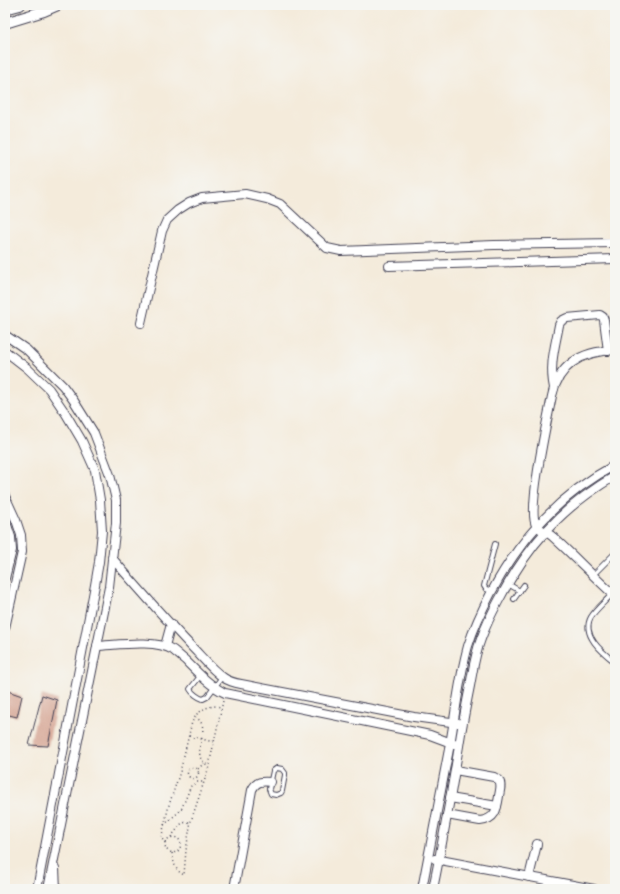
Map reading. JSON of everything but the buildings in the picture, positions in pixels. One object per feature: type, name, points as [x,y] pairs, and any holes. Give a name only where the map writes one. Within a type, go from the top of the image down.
[{"type":"street","points":[[5,9],[20,5]]},
{"type":"street","points":[[5,23],[58,5]]},
{"type":"street","points":[[141,322],[162,231],[167,220],[189,203],[202,198],[245,194],[267,199],[280,204],[327,248],[341,251],[615,243]]},
{"type":"street","points":[[389,266],[615,259]]},
{"type":"street","points":[[554,388],[551,377],[552,360],[561,321],[567,318],[600,315],[603,317],[612,350],[595,352],[576,360],[560,375],[554,388],[535,487],[534,521],[540,530],[553,537],[614,595]]},
{"type":"street","points":[[5,335],[27,350],[63,386],[74,401],[94,433],[110,475],[116,500],[116,523],[109,587],[48,889]]},
{"type":"street","points":[[5,351],[28,368],[49,389],[78,434],[95,470],[100,500],[102,531],[99,562],[37,889]]},
{"type":"street","points":[[422,889],[462,672],[478,618],[511,558],[527,537],[549,513],[574,491],[600,473],[615,465]]},
{"type":"street","points":[[433,889],[474,660],[488,621],[508,583],[525,556],[544,531],[580,499],[615,476]]},
{"type":"street","points":[[5,496],[21,535],[22,552],[5,628]]},
{"type":"street","points":[[5,519],[11,537],[12,550],[6,566],[5,578]]},
{"type":"street","points":[[112,558],[136,587],[171,624],[222,677],[229,681],[414,717],[463,724]]},
{"type":"street","points":[[165,646],[171,624]]},
{"type":"street","points":[[98,646],[142,644],[165,646],[174,651],[215,687],[225,693],[437,737],[459,746]]},
{"type":"street","points":[[81,659],[94,662]]},
{"type":"street","points":[[412,732],[414,717]]},
{"type":"street","points":[[447,815],[480,821],[492,817],[497,810],[501,783],[497,778],[455,770]]},
{"type":"street","points":[[234,889],[252,790],[254,785],[261,781],[271,782]]},
{"type":"street","points":[[450,798],[497,806]]},
{"type":"street","points":[[529,877],[537,844]]},
{"type":"street","points":[[54,854],[56,889]]},
{"type":"street","points":[[428,858],[582,888],[594,889]]},
{"type":"lane","points":[[493,591],[484,586],[495,544]]},
{"type":"lane","points":[[593,575],[615,553]]},
{"type":"lane","points":[[508,583],[520,591]]},
{"type":"lane","points":[[514,599],[524,585]]},
{"type":"lane","points":[[614,595],[593,614],[589,621],[588,630],[595,643],[615,662]]},
{"type":"lane","points":[[201,675],[191,687],[191,690],[202,699],[207,697],[222,677]]},
{"type":"lane","points":[[275,769],[282,769],[285,775],[282,791],[278,795],[274,795],[270,792],[269,789],[271,782],[272,773],[275,769]]},
{"type":"path","points":[[222,707],[214,706],[205,708],[197,714],[192,722],[180,772],[161,838],[165,842],[167,850],[172,853],[176,870],[184,874],[184,861],[193,815],[208,766],[214,742],[222,707],[225,693]]},
{"type":"path","points":[[195,717],[199,719],[202,724],[203,732],[200,751],[201,759],[208,766]]},
{"type":"path","points":[[189,736],[214,742]]},
{"type":"path","points":[[195,778],[199,774],[198,769],[204,763]]},
{"type":"path","points":[[197,782],[195,778],[188,776],[188,771],[191,767],[198,769]]},
{"type":"path","points":[[164,826],[180,811],[191,786],[197,782],[203,782]]},
{"type":"path","points":[[165,842],[182,823],[190,822]]},
{"type":"path","points":[[171,837],[174,836],[179,839],[181,844],[177,852],[172,853]]}]
